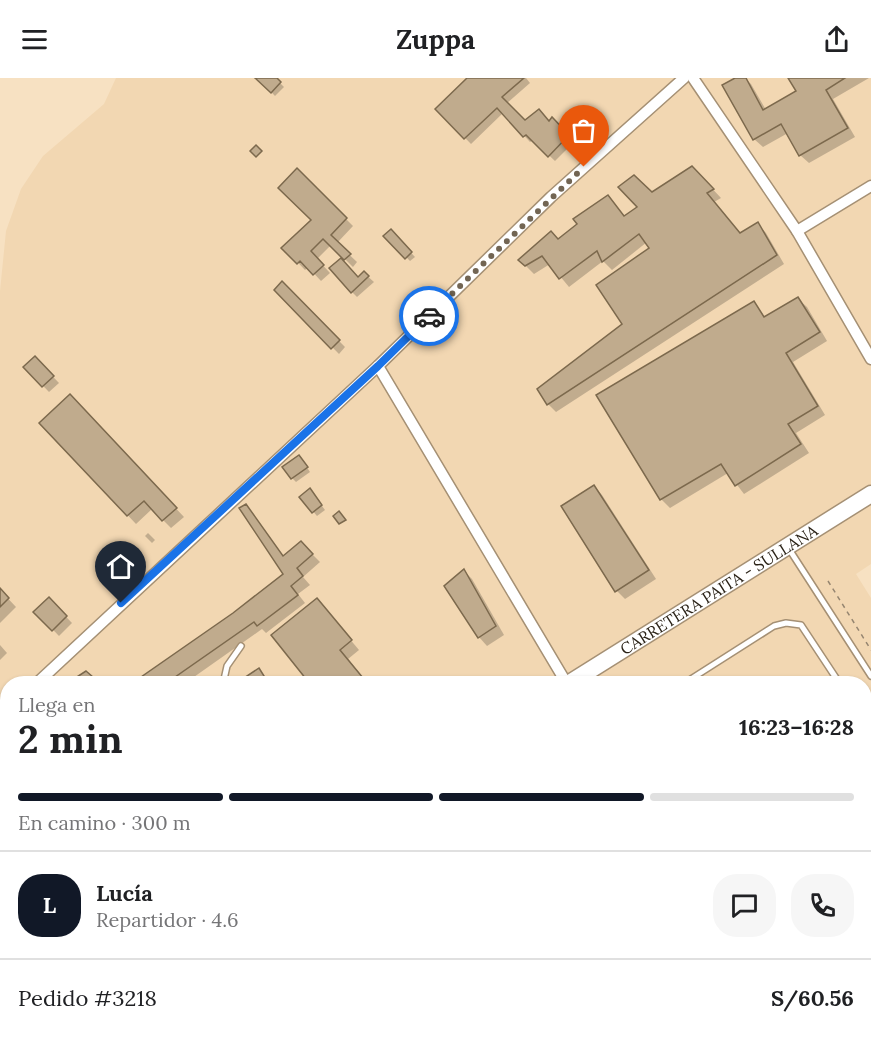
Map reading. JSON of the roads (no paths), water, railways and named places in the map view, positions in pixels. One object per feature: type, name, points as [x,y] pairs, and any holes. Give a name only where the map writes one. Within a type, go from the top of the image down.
[{"type":"main road","name":"CARRETERA PAITA - SULLANA","points":[[580,676],[871,494]]},
{"type":"street","points":[[45,676],[378,366],[551,197],[684,78]]},
{"type":"street","points":[[693,78],[797,231],[871,359]]},
{"type":"street","points":[[797,231],[871,186]]},
{"type":"street","points":[[378,366],[562,676]]},
{"type":"lane","points":[[787,546],[871,676]]},
{"type":"lane","points":[[696,676],[774,626],[786,623],[801,626],[835,676]]},
{"type":"lane","points":[[225,676],[227,666],[241,646]]}]
